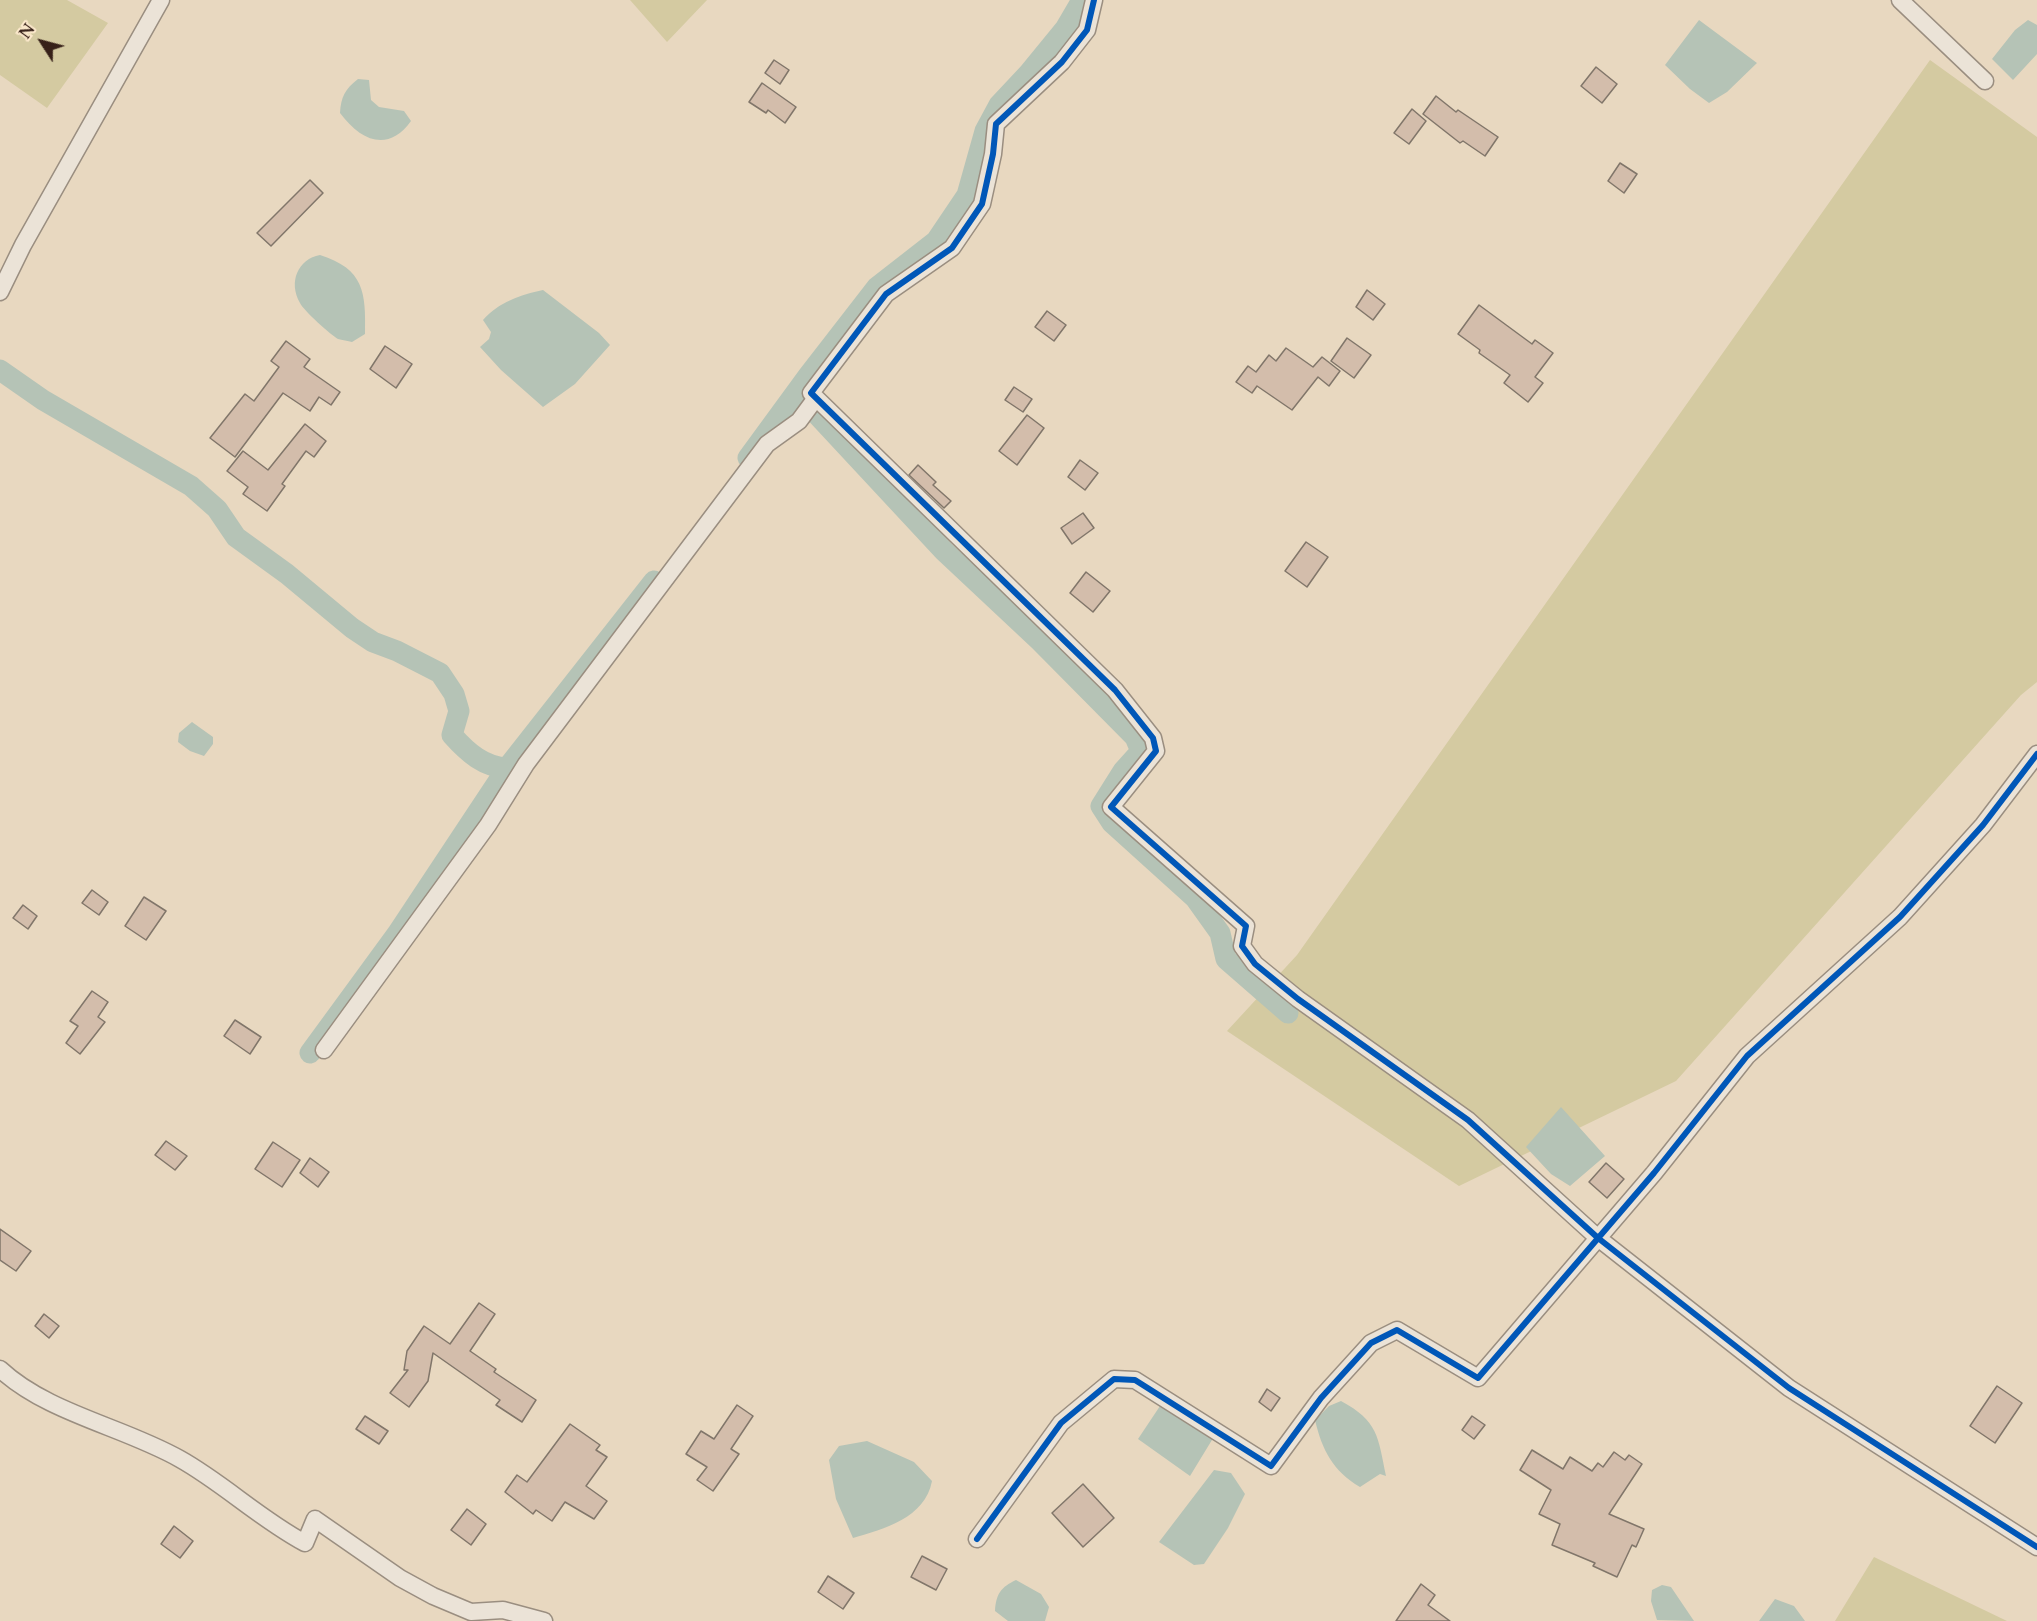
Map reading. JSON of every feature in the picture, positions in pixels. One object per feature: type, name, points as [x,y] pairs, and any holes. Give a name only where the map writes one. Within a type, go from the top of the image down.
[{"type":"street","points":[[0,292],[23,245],[161,0]]},
{"type":"street","points":[[1094,0],[1087,30],[1081,38],[1062,62],[996,124],[993,154],[982,204],[952,248],[886,294],[811,393],[1115,690],[1153,738],[1156,750],[1111,807],[1246,926],[1242,946],[1255,964],[1298,999],[1468,1120],[1598,1238],[1789,1388],[2037,1547]]},
{"type":"street","points":[[1900,0],[1985,81]]},
{"type":"street","points":[[324,1050],[488,825],[526,764],[767,444],[799,421],[816,399]]},
{"type":"street","points":[[977,1539],[1061,1423],[1114,1378],[1134,1380],[1271,1466],[1321,1398],[1371,1343],[1397,1330],[1478,1378],[1598,1238],[1747,1056],[1900,917],[1983,825],[2037,754]]},
{"type":"street","points":[[0,1369],[18,1387],[144,1440],[182,1460],[273,1526],[305,1543],[315,1519],[400,1578],[433,1596],[471,1611],[503,1610],[544,1621]]},
{"type":"shaded area","points":[[0,0],[67,0],[108,23],[47,108],[0,75]]},
{"type":"shaded area","points":[[630,0],[707,0],[667,42]]},
{"type":"shaded area","points":[[1699,20],[1757,63],[1727,92],[1709,103],[1690,89],[1665,65]]},
{"type":"shaded area","points":[[2028,20],[2037,25],[2037,54],[2013,80],[1992,59],[2015,30]]},
{"type":"shaded area","points":[[1930,60],[2037,137],[2037,682],[2021,695],[1676,1081],[1459,1186],[1227,1031],[1297,955]]},
{"type":"shaded area","points":[[358,79],[369,80],[371,100],[379,107],[404,111],[411,121],[402,131],[384,140],[375,140],[357,131],[348,123],[340,113],[341,102],[344,94]]},
{"type":"shaded area","points":[[320,255],[346,267],[354,275],[363,294],[365,334],[352,342],[338,339],[330,333],[306,311],[297,295],[295,280],[301,266],[312,257]]},
{"type":"shaded area","points":[[543,290],[599,333],[610,345],[575,384],[543,407],[501,370],[480,347],[489,339],[491,332],[483,320],[489,314],[510,300]]},
{"type":"shaded area","points":[[192,722],[213,737],[213,744],[204,756],[190,751],[178,742],[179,733]]},
{"type":"shaded area","points":[[1561,1107],[1605,1156],[1570,1186],[1551,1174],[1526,1147]]},
{"type":"shaded area","points":[[1341,1401],[1353,1408],[1369,1423],[1381,1450],[1386,1476],[1380,1474],[1360,1487],[1343,1474],[1330,1459],[1321,1441],[1315,1420],[1329,1406]]},
{"type":"shaded area","points":[[1160,1406],[1215,1435],[1190,1476],[1138,1439]]},
{"type":"shaded area","points":[[867,1441],[914,1462],[932,1481],[928,1494],[912,1513],[890,1526],[853,1538],[836,1499],[829,1460],[839,1446]]},
{"type":"shaded area","points":[[1214,1470],[1231,1473],[1245,1494],[1228,1528],[1204,1564],[1194,1565],[1159,1542]]},
{"type":"shaded area","points":[[1874,1557],[2007,1621],[1835,1621]]},
{"type":"shaded area","points":[[1016,1580],[1041,1594],[1049,1607],[1045,1621],[1008,1621],[995,1611],[1000,1592]]},
{"type":"shaded area","points":[[1662,1585],[1671,1587],[1694,1621],[1657,1620],[1651,1601],[1652,1590]]},
{"type":"shaded area","points":[[1775,1599],[1794,1606],[1805,1621],[1759,1621]]},
{"type":"building","points":[[774,60],[789,70],[780,84],[765,73]]},
{"type":"building","points":[[1596,67],[1617,84],[1602,103],[1581,86]]},
{"type":"building","points":[[762,83],[796,107],[785,123],[768,110],[766,113],[749,102]]},
{"type":"building","points":[[1436,96],[1456,112],[1458,110],[1498,137],[1485,156],[1463,141],[1460,143],[1423,114]]},
{"type":"building","points":[[1412,109],[1426,121],[1409,144],[1394,133]]},
{"type":"building","points":[[1620,163],[1637,174],[1624,193],[1608,181]]},
{"type":"building","points":[[310,180],[323,193],[271,246],[257,233]]},
{"type":"building","points":[[1367,290],[1385,304],[1373,320],[1356,307]]},
{"type":"building","points":[[1479,305],[1532,344],[1535,340],[1553,353],[1535,377],[1543,383],[1528,402],[1504,383],[1510,375],[1479,353],[1480,350],[1458,334]]},
{"type":"building","points":[[1047,311],[1066,325],[1054,341],[1035,327]]},
{"type":"building","points":[[1347,338],[1371,355],[1354,378],[1331,361]]},
{"type":"building","points":[[286,341],[310,359],[304,367],[340,392],[331,405],[319,397],[310,411],[283,393],[235,457],[210,438],[245,394],[254,401],[279,367],[271,361]]},
{"type":"building","points":[[385,346],[412,364],[396,388],[370,369]]},
{"type":"building","points":[[1286,348],[1313,367],[1322,357],[1340,371],[1329,386],[1318,377],[1292,410],[1257,386],[1252,393],[1236,382],[1248,366],[1256,372],[1269,355],[1276,361]]},
{"type":"building","points":[[1014,387],[1032,399],[1023,412],[1005,400]]},
{"type":"building","points":[[1027,415],[1044,428],[1017,465],[999,451]]},
{"type":"building","points":[[305,424],[326,441],[314,457],[306,451],[282,484],[285,486],[267,511],[243,494],[248,487],[227,471],[243,451],[268,470]]},
{"type":"building","points":[[1080,460],[1098,473],[1085,490],[1068,477]]},
{"type":"building","points":[[918,465],[936,482],[933,485],[951,501],[944,508],[909,475]]},
{"type":"building","points":[[1083,513],[1094,528],[1072,544],[1061,528]]},
{"type":"building","points":[[1306,542],[1328,557],[1307,587],[1285,571]]},
{"type":"building","points":[[1086,572],[1110,591],[1093,612],[1070,593]]},
{"type":"building","points":[[92,890],[108,902],[99,915],[82,903]]},
{"type":"building","points":[[144,897],[166,911],[146,940],[125,926]]},
{"type":"building","points":[[23,905],[37,916],[28,929],[13,918]]},
{"type":"building","points":[[92,991],[108,1002],[98,1017],[105,1022],[80,1054],[66,1043],[78,1026],[70,1021]]},
{"type":"building","points":[[235,1020],[261,1037],[250,1054],[224,1036]]},
{"type":"building","points":[[166,1141],[187,1156],[175,1170],[155,1155]]},
{"type":"building","points":[[273,1142],[300,1160],[282,1187],[255,1169]]},
{"type":"building","points":[[310,1158],[329,1172],[318,1187],[300,1173]]},
{"type":"building","points":[[1606,1163],[1624,1179],[1607,1198],[1589,1182]]},
{"type":"building","points":[[0,1229],[31,1251],[16,1271],[0,1260]]},
{"type":"building","points":[[479,1303],[495,1314],[470,1351],[496,1369],[494,1372],[536,1400],[522,1422],[496,1405],[500,1400],[433,1353],[428,1381],[409,1407],[390,1393],[408,1370],[404,1370],[407,1351],[424,1326],[450,1344]]},
{"type":"building","points":[[44,1314],[59,1326],[49,1338],[35,1326]]},
{"type":"building","points":[[1997,1386],[2022,1403],[1995,1443],[1970,1426]]},
{"type":"building","points":[[1267,1389],[1280,1398],[1271,1411],[1259,1402]]},
{"type":"building","points":[[737,1405],[753,1416],[731,1449],[739,1454],[713,1491],[697,1480],[707,1467],[686,1454],[701,1431],[714,1439]]},
{"type":"building","points":[[365,1416],[388,1431],[379,1444],[356,1429]]},
{"type":"building","points":[[1472,1416],[1485,1425],[1474,1439],[1462,1430]]},
{"type":"building","points":[[570,1424],[600,1445],[596,1450],[607,1457],[586,1486],[607,1501],[594,1519],[565,1502],[552,1521],[536,1510],[533,1514],[505,1492],[517,1475],[527,1482]]},
{"type":"building","points":[[1532,1450],[1563,1469],[1570,1457],[1592,1471],[1598,1463],[1603,1467],[1614,1452],[1625,1460],[1629,1455],[1642,1464],[1609,1514],[1644,1529],[1636,1547],[1632,1545],[1617,1577],[1593,1566],[1595,1563],[1552,1545],[1560,1524],[1539,1514],[1551,1490],[1520,1470]]},
{"type":"building","points":[[1083,1484],[1114,1518],[1083,1547],[1052,1513]]},
{"type":"building","points":[[467,1509],[486,1524],[471,1545],[451,1530]]},
{"type":"building","points":[[174,1526],[193,1541],[180,1558],[161,1544]]},
{"type":"building","points":[[922,1556],[947,1569],[936,1590],[911,1577]]},
{"type":"building","points":[[828,1576],[854,1593],[843,1609],[818,1592]]},
{"type":"building","points":[[1421,1584],[1435,1595],[1428,1605],[1450,1621],[1396,1621]]},
{"type":"waterway","points":[[748,458],[877,287],[936,241],[967,195],[985,131],[999,105],[1065,29],[1082,0]]},
{"type":"waterway","points":[[0,370],[43,400],[191,486],[217,509],[236,537],[287,574],[352,628],[373,642],[397,651],[440,673],[454,694],[459,711],[452,735],[470,753],[491,765],[507,768],[654,581]]},
{"type":"waterway","points":[[797,393],[944,551],[1040,641],[1135,737],[1141,751],[1123,771],[1101,806],[1112,823],[1195,898],[1220,933],[1226,959],[1288,1013]]},
{"type":"waterway","points":[[310,1053],[397,934],[507,768]]},
{"type":"cycle path","points":[[1094,0],[1087,30],[1062,62],[996,124],[993,154],[982,204],[952,248],[886,294],[811,393],[1115,690],[1153,738],[1156,751],[1111,807],[1246,926],[1242,946],[1255,964],[1298,999],[1468,1120],[1598,1238],[1789,1388],[2037,1547]]},
{"type":"cycle path","points":[[977,1539],[1061,1423],[1114,1379],[1135,1380],[1271,1466],[1321,1398],[1371,1343],[1397,1330],[1478,1378],[1654,1173],[1747,1056],[1900,917],[1983,825],[2037,754]]}]
